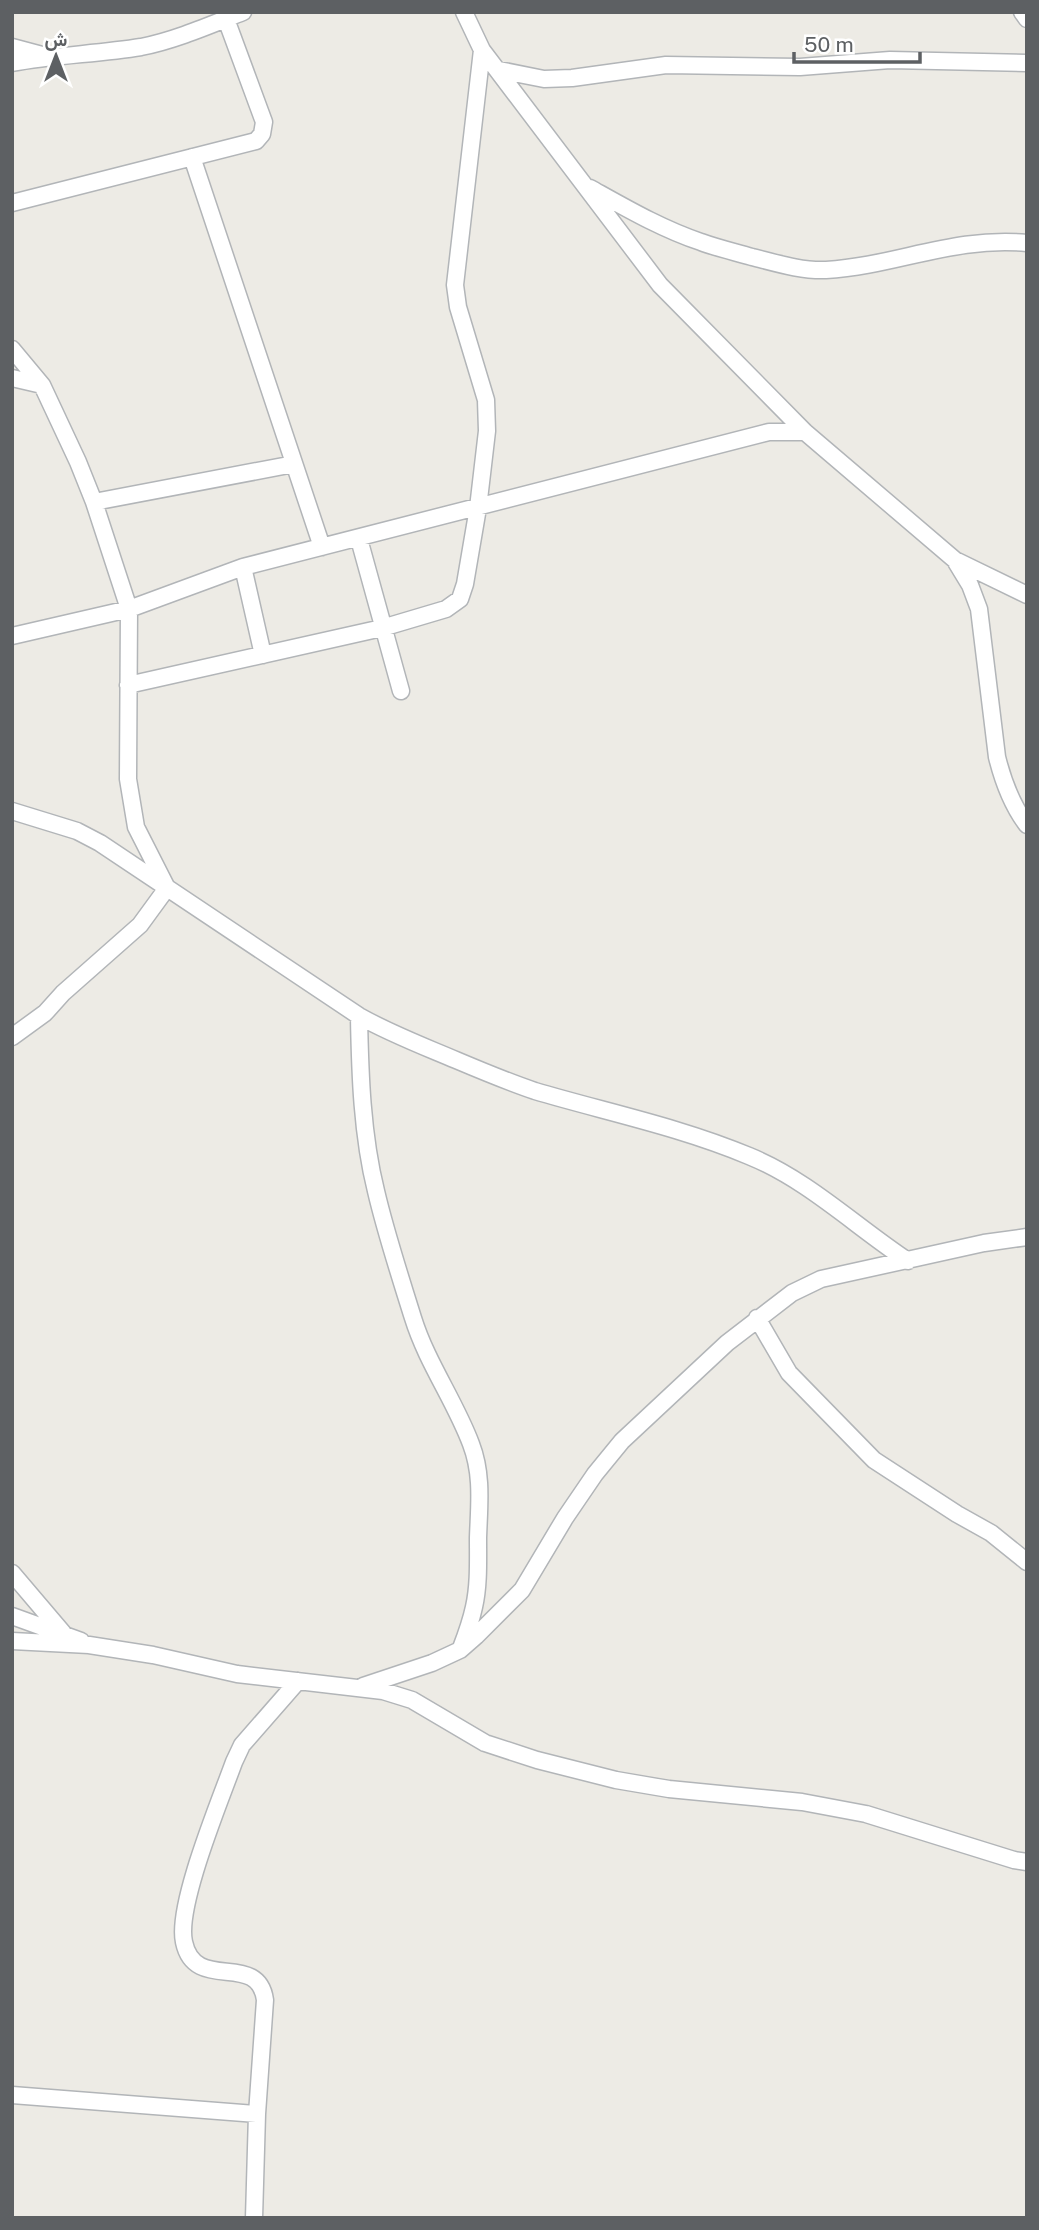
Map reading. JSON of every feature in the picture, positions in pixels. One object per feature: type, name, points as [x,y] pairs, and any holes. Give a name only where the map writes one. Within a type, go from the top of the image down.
[{"type":"street","points":[[12,63],[48,56],[140,47],[170,40],[243,12]]},
{"type":"street","points":[[464,12],[482,50],[660,285],[805,432],[955,560],[1027,595]]},
{"type":"street","points":[[1023,12],[1027,19]]},
{"type":"street","points":[[12,203],[256,141],[262,134],[264,122],[226,19]]},
{"type":"street","points":[[12,47],[48,56]]},
{"type":"street","points":[[128,685],[382,628],[446,609],[460,599],[478,508],[487,431],[486,400],[458,307],[455,285],[482,50]]},
{"type":"street","points":[[499,70],[544,79],[572,78],[666,65],[800,67],[890,60],[1027,63]]},
{"type":"street","points":[[192,157],[322,547]]},
{"type":"street","points":[[584,186],[658,225],[701,242],[788,267],[824,270],[972,242],[1000,240],[1027,243]]},
{"type":"street","points":[[12,349],[42,385],[78,462],[129,609],[128,779],[136,827],[167,888]]},
{"type":"street","points":[[12,378],[42,385]]},
{"type":"street","points":[[12,636],[129,609],[243,567],[769,432],[805,432]]},
{"type":"street","points":[[94,502],[295,464]]},
{"type":"street","points":[[359,539],[401,691]]},
{"type":"street","points":[[955,560],[970,585],[979,608],[997,757],[1003,780],[1017,812],[1027,825]]},
{"type":"street","points":[[243,567],[263,655]]},
{"type":"street","points":[[12,811],[77,831],[100,843],[359,1016],[395,1036],[533,1090],[642,1120],[750,1156],[785,1174],[835,1207],[908,1261]]},
{"type":"street","points":[[12,1037],[45,1013],[63,993],[140,925],[167,888]]},
{"type":"street","points":[[359,1016],[366,1121],[375,1188],[386,1231],[419,1334],[478,1463],[478,1573],[474,1607],[460,1650]]},
{"type":"street","points":[[357,1688],[432,1663],[460,1650],[522,1590],[565,1518],[622,1441],[757,1318],[792,1293],[821,1279],[984,1243],[1027,1237]]},
{"type":"street","points":[[757,1318],[789,1373],[874,1460],[991,1533],[1027,1562]]},
{"type":"street","points":[[12,1573],[63,1633]]},
{"type":"street","points":[[12,1616],[89,1645]]},
{"type":"street","points":[[12,1641],[89,1645],[153,1655],[237,1674],[383,1691],[411,1700],[485,1743],[537,1760],[603,1777],[669,1789],[802,1802],[866,1814],[1005,1858],[1027,1862]]},
{"type":"street","points":[[254,2218],[257,2114],[265,2000],[263,1986],[256,1979],[237,1972],[199,1966],[184,1943],[183,1927],[187,1897],[234,1762],[242,1745],[298,1681]]},
{"type":"street","points":[[12,2095],[257,2114]]}]
